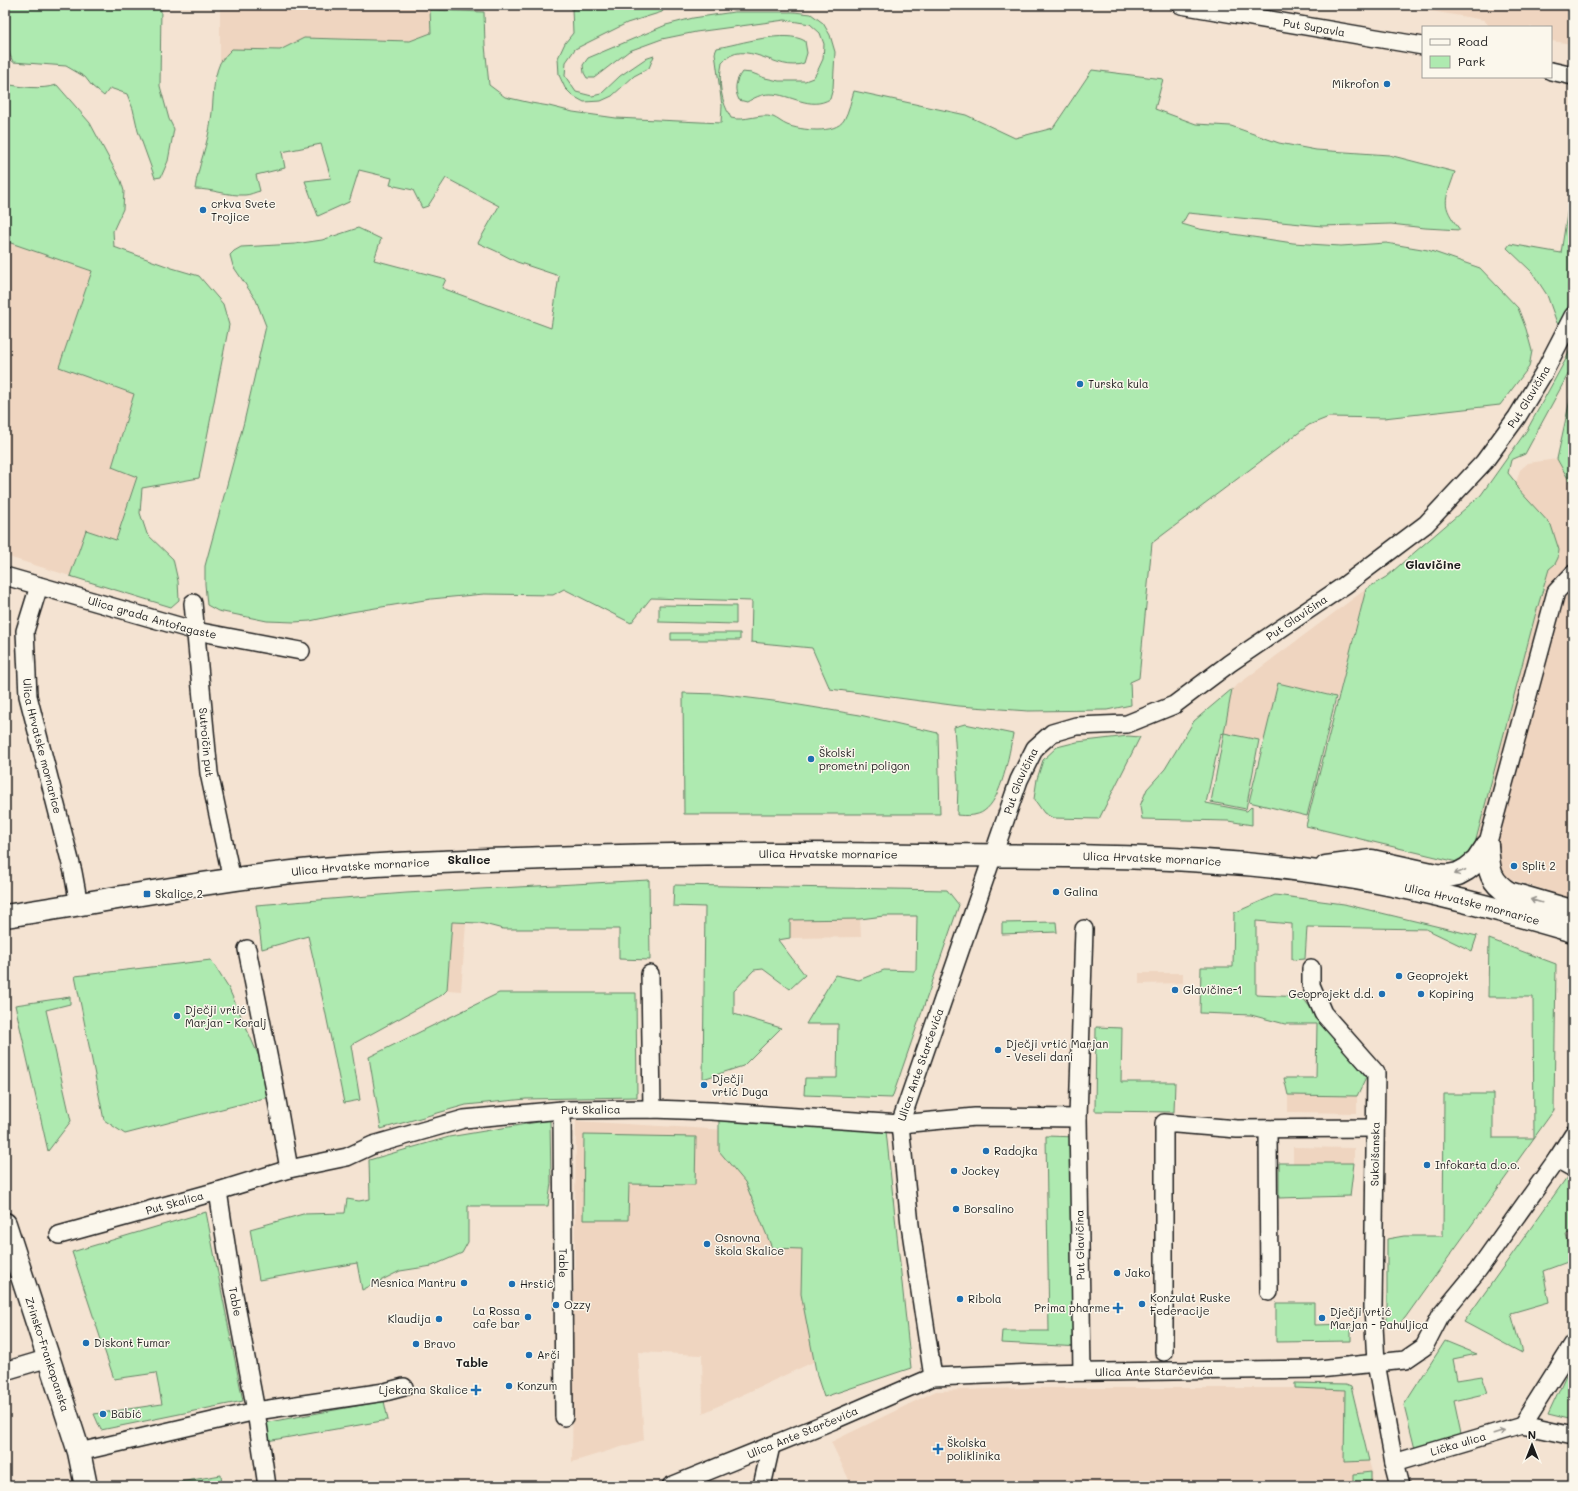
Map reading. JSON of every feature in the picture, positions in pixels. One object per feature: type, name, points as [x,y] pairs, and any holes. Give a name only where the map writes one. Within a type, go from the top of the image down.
[{"type":"main road","points":[[1305,870],[1372,861],[1436,875],[1453,875],[1458,874],[1477,861],[1487,846]]},
{"type":"main road","points":[[1487,846],[1488,865],[1491,875],[1500,888],[1509,893],[1568,910],[1573,913]]},
{"type":"main road","name":"Ulica Hrvatske mornarice","points":[[5,916],[232,880],[327,869],[422,862],[538,858],[638,855],[817,853],[1124,857],[1245,864],[1305,870],[1470,902],[1573,931]]},
{"type":"main road","name":"Zrinsko-Frankopanska","points":[[5,1224],[79,1452],[86,1486]]},
{"type":"street","name":"Put Supavla","points":[[1182,5],[1422,46]]},
{"type":"street","points":[[1552,71],[1573,76]]},
{"type":"street","name":"Put Glavičina","points":[[993,855],[1019,780],[1035,748],[1052,733],[1076,726],[1127,724],[1174,705],[1230,662],[1345,585],[1426,524],[1484,462],[1517,417],[1543,374],[1573,316]]},
{"type":"street","points":[[1487,846],[1556,592],[1573,574]]},
{"type":"street","name":"Ulica grada Antofagaste","points":[[5,576],[196,631],[301,651]]},
{"type":"street","name":"Ulica Hrvatske mornarice","points":[[39,586],[25,631],[28,696],[73,872],[79,905]]},
{"type":"street","name":"Sutroičin put","points":[[192,603],[196,631],[209,774],[232,880]]},
{"type":"street","name":"Ulica Ante Starčevića","points":[[933,1377],[910,1225],[900,1124],[993,855]]},
{"type":"street","name":"Put Glavičina","points":[[1082,1372],[1078,1118],[1084,929]]},
{"type":"street","points":[[247,948],[289,1169]]},
{"type":"street","name":"Sukoišanska","points":[[1311,968],[1310,985],[1322,1013],[1376,1073],[1373,1307],[1376,1363],[1394,1463],[1400,1486]]},
{"type":"street","points":[[650,974],[652,1109]]},
{"type":"street","name":"Put Skalica","points":[[59,1234],[218,1191],[289,1169],[347,1157],[373,1145],[464,1119],[562,1110],[652,1109],[711,1111],[900,1124]]},
{"type":"street","name":"Table","points":[[562,1110],[564,1417]]},
{"type":"street","points":[[900,1124],[975,1117],[1078,1118]]},
{"type":"street","points":[[1164,1352],[1164,1123],[1238,1129],[1375,1128]]},
{"type":"street","points":[[1268,1129],[1269,1292]]},
{"type":"street","points":[[1376,1363],[1405,1360],[1424,1347],[1440,1316],[1478,1270],[1573,1134]]},
{"type":"street","points":[[1557,1159],[1573,1168]]},
{"type":"street","name":"Table","points":[[218,1191],[232,1284],[256,1412],[267,1486]]},
{"type":"street","points":[[1573,1344],[1522,1425],[1573,1436]]},
{"type":"street","points":[[5,1371],[49,1358]]},
{"type":"street","name":"Ulica Ante Starčevića","points":[[671,1486],[771,1446],[933,1377],[1082,1372],[1319,1369],[1376,1363]]},
{"type":"street","points":[[79,1452],[256,1412],[385,1392],[404,1387]]},
{"type":"street","name":"Lička ulica","points":[[1394,1463],[1522,1425]]},
{"type":"street","points":[[763,1483],[771,1446]]},
{"type":"shaded area","points":[[220,5],[443,5],[443,10],[430,10],[431,33],[410,41],[304,38],[280,50],[232,49],[220,63]]},
{"type":"shaded area","points":[[1396,5],[1573,5],[1573,44],[1552,41],[1552,26],[1489,26],[1484,20]]},
{"type":"shaded area","points":[[5,241],[92,271],[59,367],[134,394],[112,467],[137,477],[116,541],[86,531],[70,576],[5,556]]},
{"type":"shaded area","points":[[1557,459],[1571,484],[1573,483],[1573,899],[1457,862],[1473,851],[1535,616],[1549,569],[1555,564],[1517,488],[1516,483],[1520,470],[1528,463]]},
{"type":"shaded area","points":[[1366,589],[1338,697],[1278,683],[1264,741],[1224,733],[1232,689]]},
{"type":"shaded area","points":[[860,919],[861,937],[790,938],[790,920]]},
{"type":"shaded area","points":[[452,922],[466,923],[461,991],[447,990]]},
{"type":"shaded area","points":[[1139,973],[1183,973],[1183,983],[1139,984]]},
{"type":"shaded area","points":[[1288,1095],[1357,1096],[1357,1113],[1288,1112]]},
{"type":"shaded area","name":"Osnovna škola Skalice","points":[[576,1121],[842,1137],[837,1351],[703,1413],[702,1355],[638,1352],[644,1440],[572,1462]]},
{"type":"shaded area","points":[[1293,1147],[1354,1148],[1354,1163],[1293,1163]]},
{"type":"shaded area","points":[[1021,1388],[1295,1388],[1345,1390],[1344,1462],[1369,1461],[1376,1486],[852,1486],[831,1442],[936,1391]]},
{"type":"green space","points":[[5,5],[71,5],[89,8],[90,5],[161,5],[160,86],[169,119],[174,129],[168,161],[161,177],[155,178],[138,131],[133,109],[127,94],[110,88],[104,96],[92,86],[85,77],[66,66],[13,62],[8,48],[5,27]]},
{"type":"green space","points":[[646,5],[666,6],[662,12],[627,23],[575,49],[566,62],[565,76],[576,92],[592,96],[601,94],[620,76],[645,59],[654,56],[649,68],[634,76],[612,96],[601,101],[584,102],[573,96],[565,88],[559,75],[558,58],[565,43],[573,33],[572,9]]},
{"type":"green space","points":[[430,10],[484,12],[485,45],[489,85],[505,97],[573,112],[616,118],[721,123],[722,106],[715,53],[717,48],[762,38],[786,36],[805,41],[807,53],[804,63],[794,65],[783,64],[751,54],[740,53],[731,55],[722,63],[720,78],[721,92],[731,118],[742,119],[768,116],[773,117],[787,125],[808,130],[833,128],[840,125],[844,120],[854,91],[966,115],[1015,138],[1053,128],[1092,70],[1163,79],[1155,109],[1196,124],[1231,126],[1279,143],[1316,150],[1389,155],[1455,172],[1446,202],[1449,214],[1460,230],[1391,224],[1322,226],[1188,213],[1182,224],[1199,229],[1293,243],[1341,246],[1386,243],[1428,250],[1480,268],[1518,308],[1532,351],[1529,367],[1500,405],[1384,418],[1329,417],[1309,425],[1152,543],[1139,678],[1130,682],[1131,705],[1107,710],[1028,711],[959,706],[830,689],[812,648],[751,642],[752,601],[651,598],[631,623],[564,589],[553,595],[484,594],[431,599],[351,612],[310,621],[267,621],[218,611],[207,605],[205,566],[244,422],[266,326],[256,300],[233,266],[230,255],[234,251],[241,247],[295,244],[322,240],[358,228],[381,239],[374,260],[446,279],[442,288],[551,328],[559,276],[517,262],[478,243],[499,206],[446,178],[428,206],[422,208],[413,190],[390,185],[392,178],[359,170],[349,202],[318,216],[305,181],[331,178],[321,144],[282,152],[285,168],[256,175],[260,191],[249,195],[226,194],[195,189],[198,172],[210,129],[214,84],[217,70],[221,61],[232,49],[280,50],[304,38],[410,41],[431,33]]},
{"type":"green space","points":[[734,12],[794,12],[811,14],[823,23],[830,35],[835,52],[833,88],[830,99],[823,102],[808,103],[778,95],[767,94],[761,95],[747,102],[739,100],[736,93],[736,86],[742,72],[752,73],[779,81],[805,81],[813,78],[817,72],[823,59],[824,44],[820,33],[810,24],[785,20],[696,32],[662,39],[629,51],[594,78],[587,78],[584,73],[583,65],[588,58],[666,25],[693,18]]},
{"type":"green space","points":[[5,84],[38,88],[57,85],[90,123],[121,181],[124,191],[123,209],[113,231],[114,247],[199,276],[223,304],[229,325],[199,478],[142,488],[140,513],[147,534],[173,559],[178,581],[179,600],[171,607],[70,576],[86,530],[116,540],[137,477],[112,467],[134,394],[59,367],[92,271],[5,241]]},
{"type":"green space","points":[[1571,188],[1573,188],[1573,294],[1561,326],[1557,323],[1547,295],[1532,272],[1507,248],[1510,244],[1561,253]]},
{"type":"green space","points":[[1573,343],[1572,367],[1525,454],[1511,460],[1508,473],[1516,483],[1517,488],[1551,525],[1559,550],[1558,558],[1555,564],[1549,569],[1535,616],[1473,851],[1457,862],[1306,826],[1366,589],[1386,577],[1481,495],[1527,430],[1566,359]]},
{"type":"green space","points":[[1573,386],[1573,483],[1571,484],[1557,459]]},
{"type":"green space","points":[[659,605],[736,606],[736,624],[659,622]]},
{"type":"green space","points":[[671,633],[740,633],[740,640],[671,640]]},
{"type":"green space","points":[[1278,683],[1336,697],[1307,816],[1249,802]]},
{"type":"green space","points":[[1232,689],[1224,733],[1221,734],[1206,803],[1247,811],[1252,806],[1252,825],[1228,821],[1142,819],[1140,806],[1147,789],[1165,769],[1194,721]]},
{"type":"green space","name":"Školski prometni poligon","points":[[683,693],[718,694],[781,702],[860,715],[938,733],[940,814],[684,814]]},
{"type":"green space","points":[[965,724],[1013,734],[1004,776],[996,797],[984,811],[975,815],[957,815],[958,786],[954,727]]},
{"type":"green space","points":[[1224,733],[1259,740],[1246,809],[1211,802]]},
{"type":"green space","points":[[1128,736],[1140,737],[1099,819],[1053,818],[1044,813],[1034,799],[1037,779],[1043,760],[1057,747],[1077,742]]},
{"type":"green space","points":[[649,880],[650,960],[619,959],[619,929],[503,929],[480,923],[452,922],[447,990],[442,995],[351,1045],[360,1100],[344,1103],[308,936],[262,949],[256,905],[406,893]]},
{"type":"green space","points":[[674,885],[947,890],[959,905],[892,1098],[804,1095],[805,1078],[837,1078],[838,1024],[806,1024],[835,975],[859,980],[884,970],[916,971],[917,916],[884,916],[860,919],[790,920],[790,938],[778,940],[805,975],[790,989],[763,969],[754,970],[734,991],[734,1014],[781,1028],[743,1066],[703,1079],[705,907],[673,906]]},
{"type":"green space","points":[[1275,895],[1344,904],[1477,936],[1472,951],[1426,929],[1307,927],[1305,959],[1292,960],[1292,924],[1256,921],[1256,995],[1302,997],[1366,1077],[1357,1096],[1288,1095],[1284,1078],[1316,1078],[1317,1024],[1285,1024],[1251,1015],[1200,1013],[1201,967],[1233,967],[1234,913]]},
{"type":"green space","points":[[1056,922],[1057,932],[1002,934],[1002,923]]},
{"type":"green space","points":[[1489,939],[1556,964],[1554,1110],[1534,1138],[1533,997],[1488,997]]},
{"type":"green space","points":[[211,960],[229,989],[276,1095],[125,1134],[104,1120],[75,976]]},
{"type":"green space","points":[[499,993],[636,993],[637,1097],[526,1099],[466,1105],[381,1129],[369,1057]]},
{"type":"green space","points":[[70,997],[70,1004],[46,1010],[71,1121],[48,1151],[15,1005]]},
{"type":"green space","points":[[1096,1027],[1122,1028],[1121,1082],[1175,1082],[1174,1112],[1095,1111]]},
{"type":"green space","points":[[1444,1094],[1493,1094],[1493,1138],[1534,1138],[1405,1318],[1396,1326],[1387,1321],[1387,1239],[1404,1236],[1443,1236]]},
{"type":"green space","points":[[550,1120],[551,1183],[548,1206],[468,1206],[468,1242],[462,1253],[432,1266],[400,1271],[362,1290],[357,1263],[259,1280],[250,1229],[303,1214],[345,1213],[347,1199],[359,1201],[370,1199],[369,1160],[449,1137]]},
{"type":"green space","points":[[719,1120],[886,1131],[911,1368],[824,1397],[817,1376],[801,1294],[802,1249],[772,1248],[745,1182],[719,1151]]},
{"type":"green space","points":[[584,1135],[696,1137],[695,1185],[629,1184],[628,1220],[583,1220]]},
{"type":"green space","points":[[1046,1136],[1078,1137],[1081,1347],[1001,1343],[1002,1331],[1049,1331]]},
{"type":"green space","points":[[1279,1163],[1354,1163],[1350,1196],[1279,1198]]},
{"type":"green space","points":[[1567,1177],[1573,1181],[1573,1232],[1566,1234],[1573,1260],[1543,1271],[1549,1302],[1511,1313],[1522,1353],[1464,1322]]},
{"type":"green space","points":[[206,1212],[243,1401],[101,1430],[94,1414],[162,1404],[156,1373],[114,1379],[72,1252]]},
{"type":"green space","points":[[1276,1303],[1314,1303],[1314,1325],[1351,1324],[1351,1341],[1276,1342]]},
{"type":"green space","points":[[1445,1341],[1477,1354],[1453,1359],[1457,1380],[1482,1376],[1488,1393],[1454,1401],[1461,1434],[1415,1449],[1404,1405]]},
{"type":"green space","points":[[1573,1373],[1573,1420],[1548,1414],[1566,1375]]},
{"type":"green space","points":[[1295,1383],[1346,1384],[1351,1386],[1369,1461],[1344,1462],[1345,1390],[1295,1388]]},
{"type":"green space","points":[[384,1401],[388,1420],[261,1442],[258,1424]]},
{"type":"green space","points":[[1371,1472],[1371,1486],[1354,1486],[1354,1474]]},
{"type":"green space","points":[[221,1475],[222,1486],[157,1486]]},
{"type":"place","name":"Mikrofon","points":[[1387,84]]},
{"type":"place","name":"crkva Svete Trojice","points":[[203,210]]},
{"type":"place","name":"Turska kula","points":[[1080,384]]},
{"type":"place","name":"Školski prometni poligon","points":[[811,759]]},
{"type":"place","name":"Split 2","points":[[1514,866]]},
{"type":"place","name":"Galina","points":[[1056,892]]},
{"type":"place","name":"Skalice 2","points":[[147,894]]},
{"type":"place","name":"Geoprojekt","points":[[1399,976]]},
{"type":"place","name":"Glavičine-1","points":[[1175,990]]},
{"type":"place","name":"Geoprojekt d.d.","points":[[1382,994]]},
{"type":"place","name":"Kopiring","points":[[1421,994]]},
{"type":"place","name":"Dječji vrtić Marjan - Koralj","points":[[177,1016]]},
{"type":"place","name":"Dječji vrtić Marjan - Veseli dani","points":[[998,1050]]},
{"type":"place","name":"Dječji vrtić Duga","points":[[704,1085]]},
{"type":"place","name":"Radojka","points":[[986,1151]]},
{"type":"place","name":"Infokarta d.o.o.","points":[[1427,1165]]},
{"type":"place","name":"Jockey","points":[[954,1171]]},
{"type":"place","name":"Borsalino","points":[[956,1209]]},
{"type":"place","name":"Osnovna škola Skalice","points":[[707,1244]]},
{"type":"place","name":"Jako","points":[[1117,1273]]},
{"type":"place","name":"Mesnica Mantru","points":[[464,1283]]},
{"type":"place","name":"Hrstić","points":[[512,1284]]},
{"type":"place","name":"Ribola","points":[[960,1299]]},
{"type":"place","name":"Konzulat Ruske Federacije","points":[[1142,1304]]},
{"type":"place","name":"Ozzy","points":[[556,1305]]},
{"type":"place","name":"Prima pharme","points":[[1118,1308]]},
{"type":"place","name":"La Rossa cafe bar","points":[[528,1317]]},
{"type":"place","name":"Dječji vrtić Marjan - Pahuljica","points":[[1322,1318]]},
{"type":"place","name":"Klaudija","points":[[439,1319]]},
{"type":"place","name":"Diskont Fumar","points":[[86,1343]]},
{"type":"place","name":"Bravo","points":[[416,1344]]},
{"type":"place","name":"Arči","points":[[529,1355]]},
{"type":"place","name":"Konzum","points":[[509,1386]]},
{"type":"place","name":"Ljekarna Skalice","points":[[476,1390]]},
{"type":"place","name":"Babić","points":[[103,1414]]},
{"type":"place","name":"Školska poliklinika","points":[[938,1449]]},
{"type":"district","name":"Glavičine","points":[[1433,565]]},
{"type":"district","name":"Skalice","points":[[469,860]]},
{"type":"district","name":"Table","points":[[472,1363]]}]
